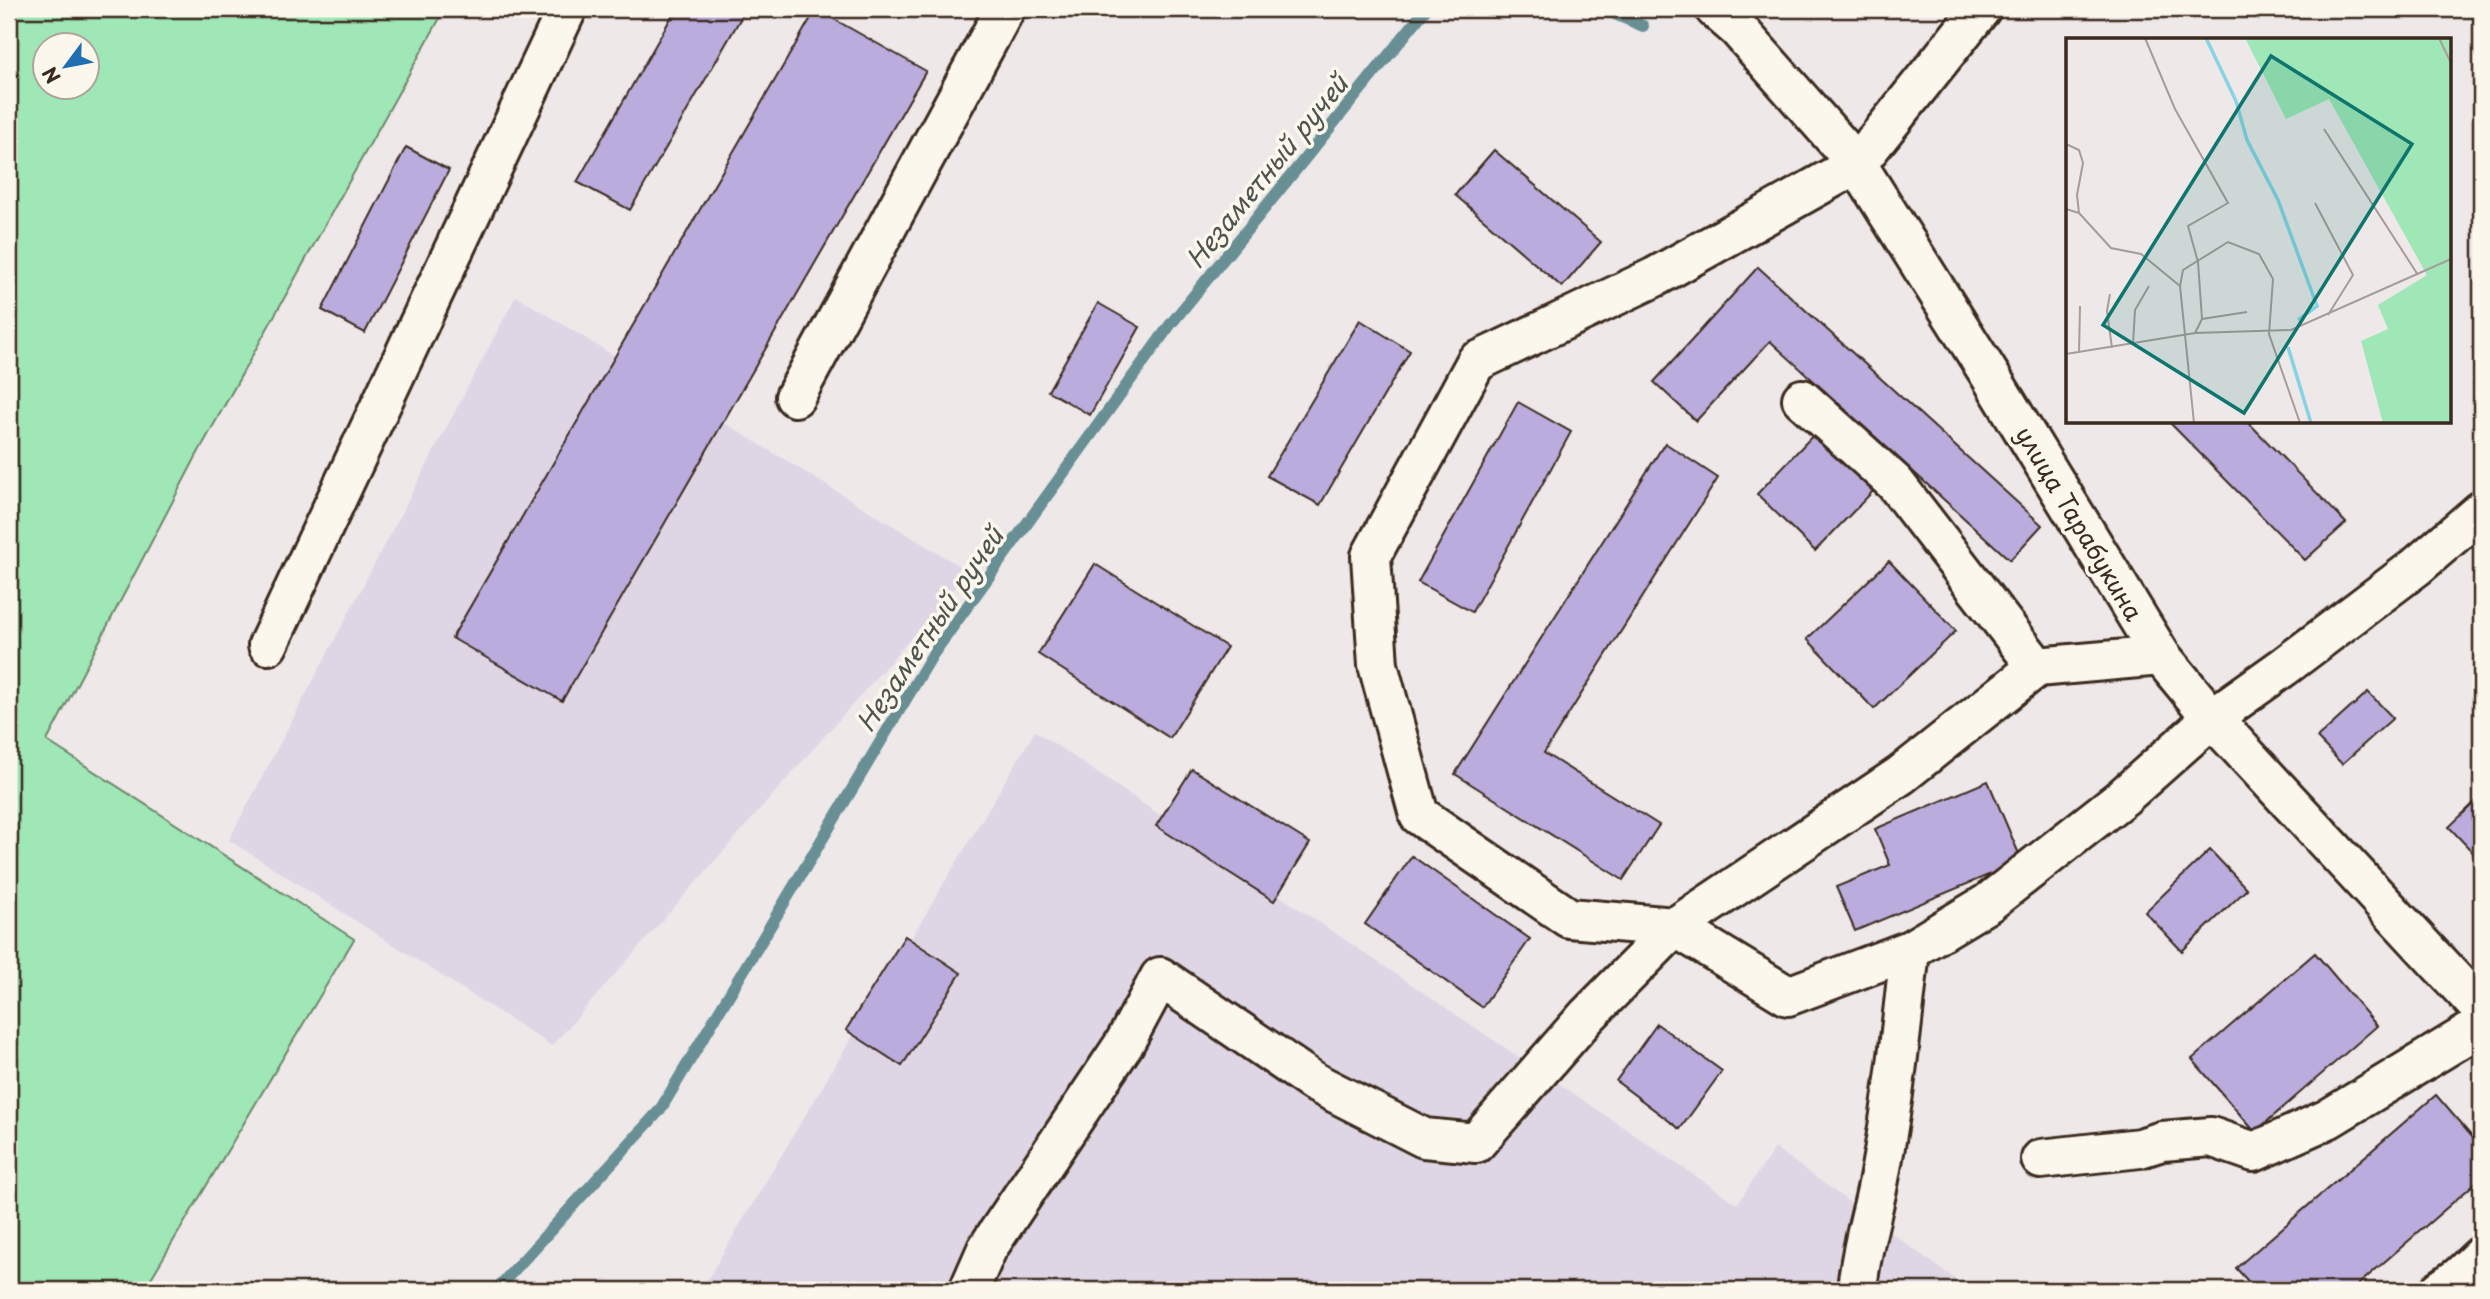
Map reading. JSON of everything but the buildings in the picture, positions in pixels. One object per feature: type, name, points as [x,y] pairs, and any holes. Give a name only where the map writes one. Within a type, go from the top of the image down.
[{"type":"street","points":[[268,645],[567,9]]},
{"type":"street","points":[[795,397],[1004,9]]},
{"type":"street","name":"улица Тарабукина","points":[[1715,9],[1738,29],[1857,164],[2161,656],[2212,718],[2481,1009]]},
{"type":"street","points":[[1981,9],[1857,164],[1655,277],[1476,362],[1371,556],[1378,665],[1419,815],[1569,918],[1675,927],[1788,996],[1910,950],[1988,903],[2123,797],[2212,718],[2416,567],[2481,511]]},
{"type":"street","points":[[1802,399],[1895,483],[2037,667]]},
{"type":"street","points":[[968,1290],[987,1249],[1124,1044],[1160,977],[1314,1082],[1424,1138],[1476,1143],[1587,1016],[1675,927],[1900,775],[2037,667],[2161,656]]},
{"type":"street","points":[[1857,1290],[1858,1269],[1880,1174],[1902,1031],[1910,950]]},
{"type":"street","points":[[2041,1159],[2140,1148],[2162,1141],[2211,1137],[2254,1152],[2328,1119],[2481,1026]]},
{"type":"street","points":[[2440,1290],[2481,1256]]},
{"type":"shaded area","points":[[516,296],[969,572],[552,1046],[229,840]]},
{"type":"shaded area","points":[[1035,731],[1737,1204],[1775,1148],[1970,1290],[701,1290]]},
{"type":"green space","points":[[9,9],[445,9],[198,453],[47,741],[354,939],[144,1290],[9,1290]]},
{"type":"waterway","name":"Незаметный ручей","points":[[496,1290],[660,1110],[933,654],[1170,325],[1426,9]]},
{"type":"waterway","name":"Незаметный ручей","points":[[1603,9],[1643,26]]}]
